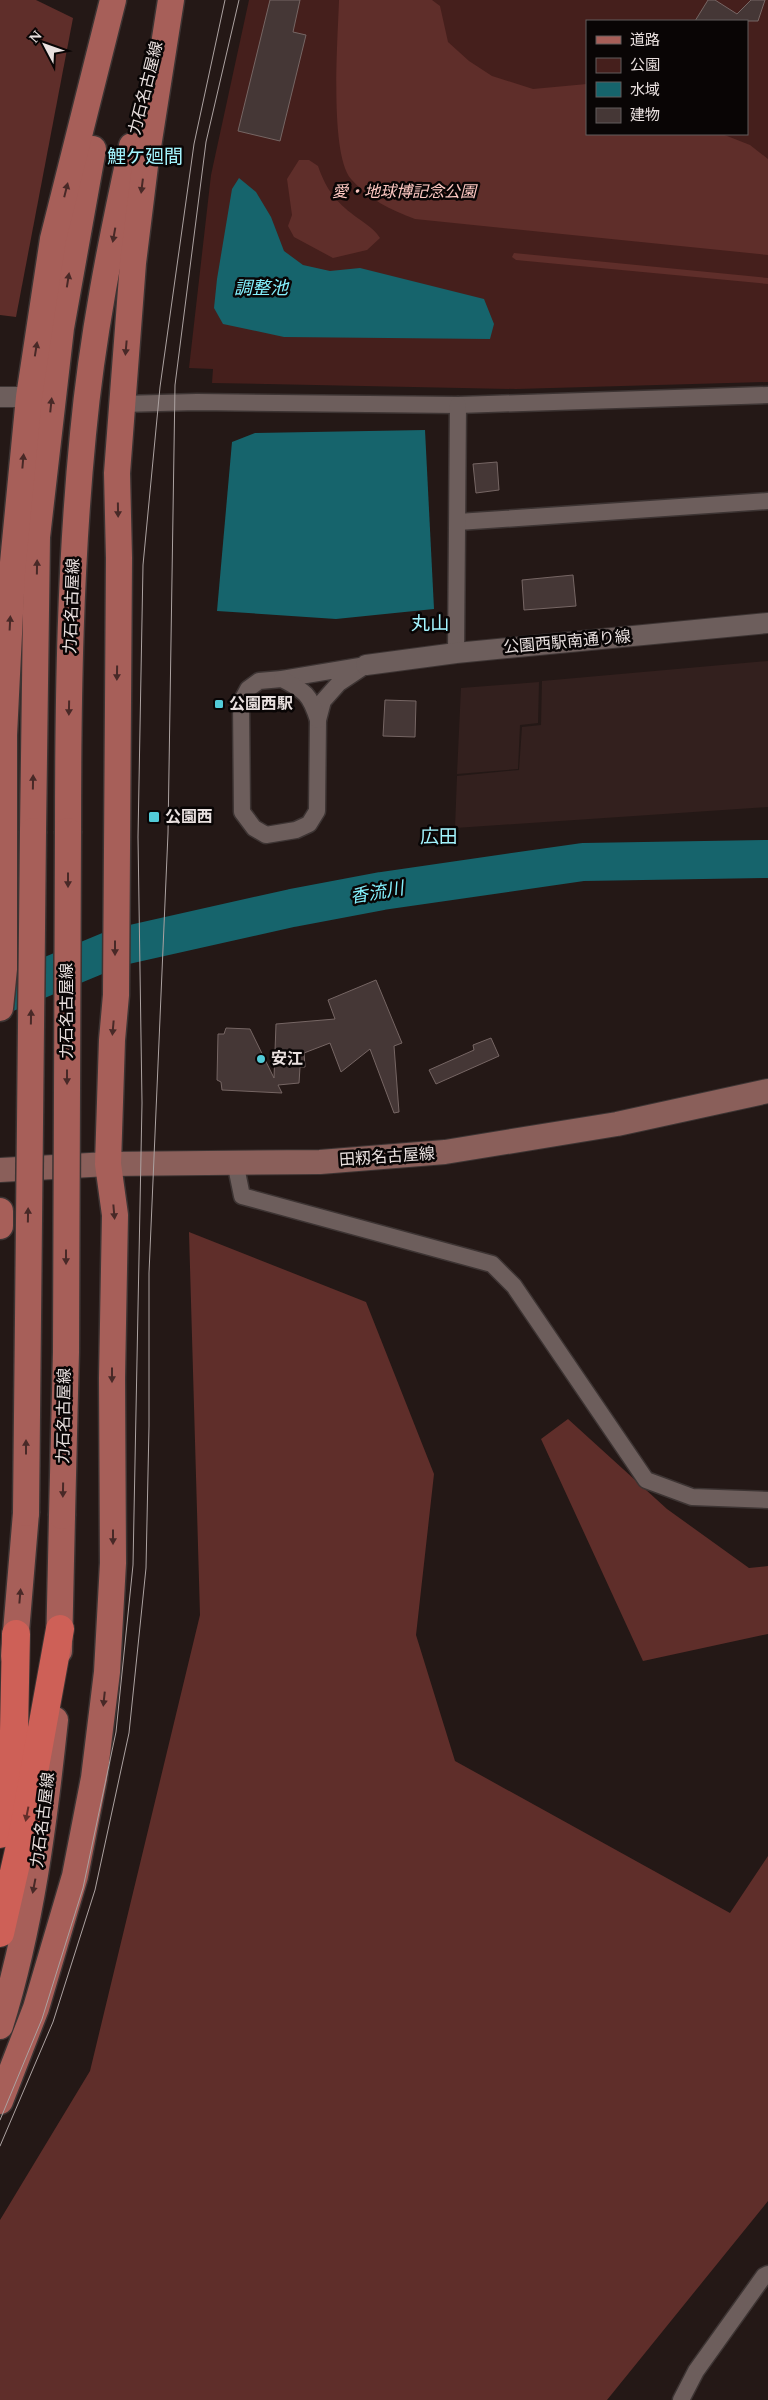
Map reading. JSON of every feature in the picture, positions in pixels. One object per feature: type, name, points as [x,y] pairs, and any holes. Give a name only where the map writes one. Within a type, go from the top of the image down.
[{"type":"highway","points":[[0,1933],[28,1804],[60,1629]]},
{"type":"highway","points":[[0,1834],[14,1731],[16,1634]]},
{"type":"main road","points":[[0,1008],[4,735],[12,573],[28,397],[53,239],[113,0]]},
{"type":"main road","points":[[0,1766],[16,1634],[26,1514],[37,537],[54,373],[72,258],[89,167],[110,77],[131,0]]},
{"type":"main road","points":[[0,2100],[36,2008],[75,1876],[94,1778],[112,1617],[112,1378],[115,1215],[108,1164],[115,980],[117,473],[133,263],[145,166],[170,0]]},
{"type":"main road","name":"力石名古屋線","points":[[0,2026],[12,1985],[36,1876],[56,1712],[60,1629],[66,1342],[68,831],[72,570],[83,432],[117,215],[146,80],[170,0]]},
{"type":"main road","name":"田籾名古屋線","points":[[0,1170],[108,1164],[320,1162],[445,1152],[618,1124],[768,1091]]},
{"type":"main road","points":[[0,1211],[0,1226]]},
{"type":"street","points":[[122,404],[197,402],[458,405],[768,395]]},
{"type":"street","points":[[0,397],[28,397]]},
{"type":"street","points":[[456,653],[458,405]]},
{"type":"street","points":[[458,522],[768,502]]},
{"type":"street","name":"公園西駅南通り線","points":[[366,664],[456,653],[768,623]]},
{"type":"street","points":[[366,664],[339,684],[323,701],[318,720],[317,811],[309,824],[296,830],[266,835],[254,828],[242,812],[241,702],[248,689],[259,680],[282,679],[366,664]]},
{"type":"street","points":[[282,679],[301,689],[312,700],[318,720]]},
{"type":"street","points":[[235,1162],[242,1196],[492,1264],[514,1286],[646,1480],[692,1497],[768,1500]]},
{"type":"street","points":[[681,2400],[696,2371],[764,2276],[768,2274]]},
{"type":"shaded area","points":[[768,661],[768,807],[455,828],[457,776],[519,770],[522,727],[541,725],[542,681]]},
{"type":"shaded area","points":[[539,682],[538,723],[520,725],[518,769],[457,774],[461,688]]},
{"type":"green space","points":[[0,0],[36,0],[73,18],[16,317],[0,315]]},
{"type":"green space","name":"愛・地球博記念公園","points":[[249,0],[768,0],[768,382],[516,389],[212,383],[213,369],[189,368],[211,175]]},
{"type":"green space","points":[[339,0],[432,0],[440,6],[448,42],[469,61],[492,76],[533,89],[586,84],[586,135],[725,135],[750,145],[768,159],[768,255],[415,219],[397,212],[380,203],[358,186],[351,179],[344,165],[337,121]]},
{"type":"green space","points":[[299,160],[309,160],[318,166],[334,197],[377,234],[380,238],[367,250],[333,258],[294,237],[288,226],[292,215],[287,179]]},
{"type":"green space","points":[[514,253],[768,278],[768,284],[516,260],[512,257]]},
{"type":"green space","points":[[189,1232],[366,1302],[434,1474],[416,1635],[455,1761],[730,1913],[768,1856],[768,2201],[607,2400],[0,2400],[0,2220],[90,2071],[200,1615]]},
{"type":"green space","points":[[568,1419],[667,1509],[749,1568],[768,1566],[768,1634],[643,1661],[541,1439]]},
{"type":"water","name":"調整池","points":[[239,178],[256,192],[271,217],[284,251],[303,265],[330,271],[360,268],[484,299],[494,324],[490,339],[284,337],[223,324],[214,308],[217,279],[232,189]]},
{"type":"water","points":[[425,430],[434,609],[336,619],[217,611],[232,442],[255,433]]},
{"type":"building","points":[[270,0],[300,0],[293,32],[306,35],[280,141],[238,131]]},
{"type":"building","points":[[708,0],[715,0],[737,14],[751,0],[765,0],[758,21],[696,20]]},
{"type":"building","points":[[497,462],[499,490],[476,493],[473,464]]},
{"type":"building","points":[[573,575],[576,606],[524,610],[522,580]]},
{"type":"building","points":[[385,700],[416,701],[415,737],[383,736]]},
{"type":"building","points":[[376,980],[402,1043],[394,1046],[399,1112],[394,1113],[370,1049],[341,1072],[330,1043],[304,1053],[305,1067],[300,1067],[299,1083],[278,1085],[282,1093],[222,1090],[221,1082],[217,1080],[218,1034],[224,1034],[226,1028],[250,1029],[274,1078],[276,1024],[335,1019],[328,1000]]},
{"type":"building","points":[[491,1038],[499,1056],[436,1084],[429,1070],[474,1050],[473,1045]]},
{"type":"waterway","name":"香流川","points":[[0,996],[118,947],[292,908],[382,891],[583,862],[768,859]]},
{"type":"tram line","points":[[0,2120],[42,2019],[83,1888],[116,1732],[133,1565],[142,1103],[138,837],[143,565],[160,387],[194,144],[225,0]]},
{"type":"tram line","points":[[0,2146],[53,2022],[95,1890],[129,1733],[146,1568],[149,1426],[149,1273],[168,833],[175,385],[206,142],[239,0]]},
{"type":"place","name":"公園西駅","points":[[219,704]]},
{"type":"place","name":"公園西","points":[[154,817]]},
{"type":"place","name":"安江","points":[[261,1059]]},
{"type":"district","name":"鯉ケ廻間","points":[[145,157]]},
{"type":"district","name":"丸山","points":[[430,624]]},
{"type":"district","name":"広田","points":[[439,837]]}]
